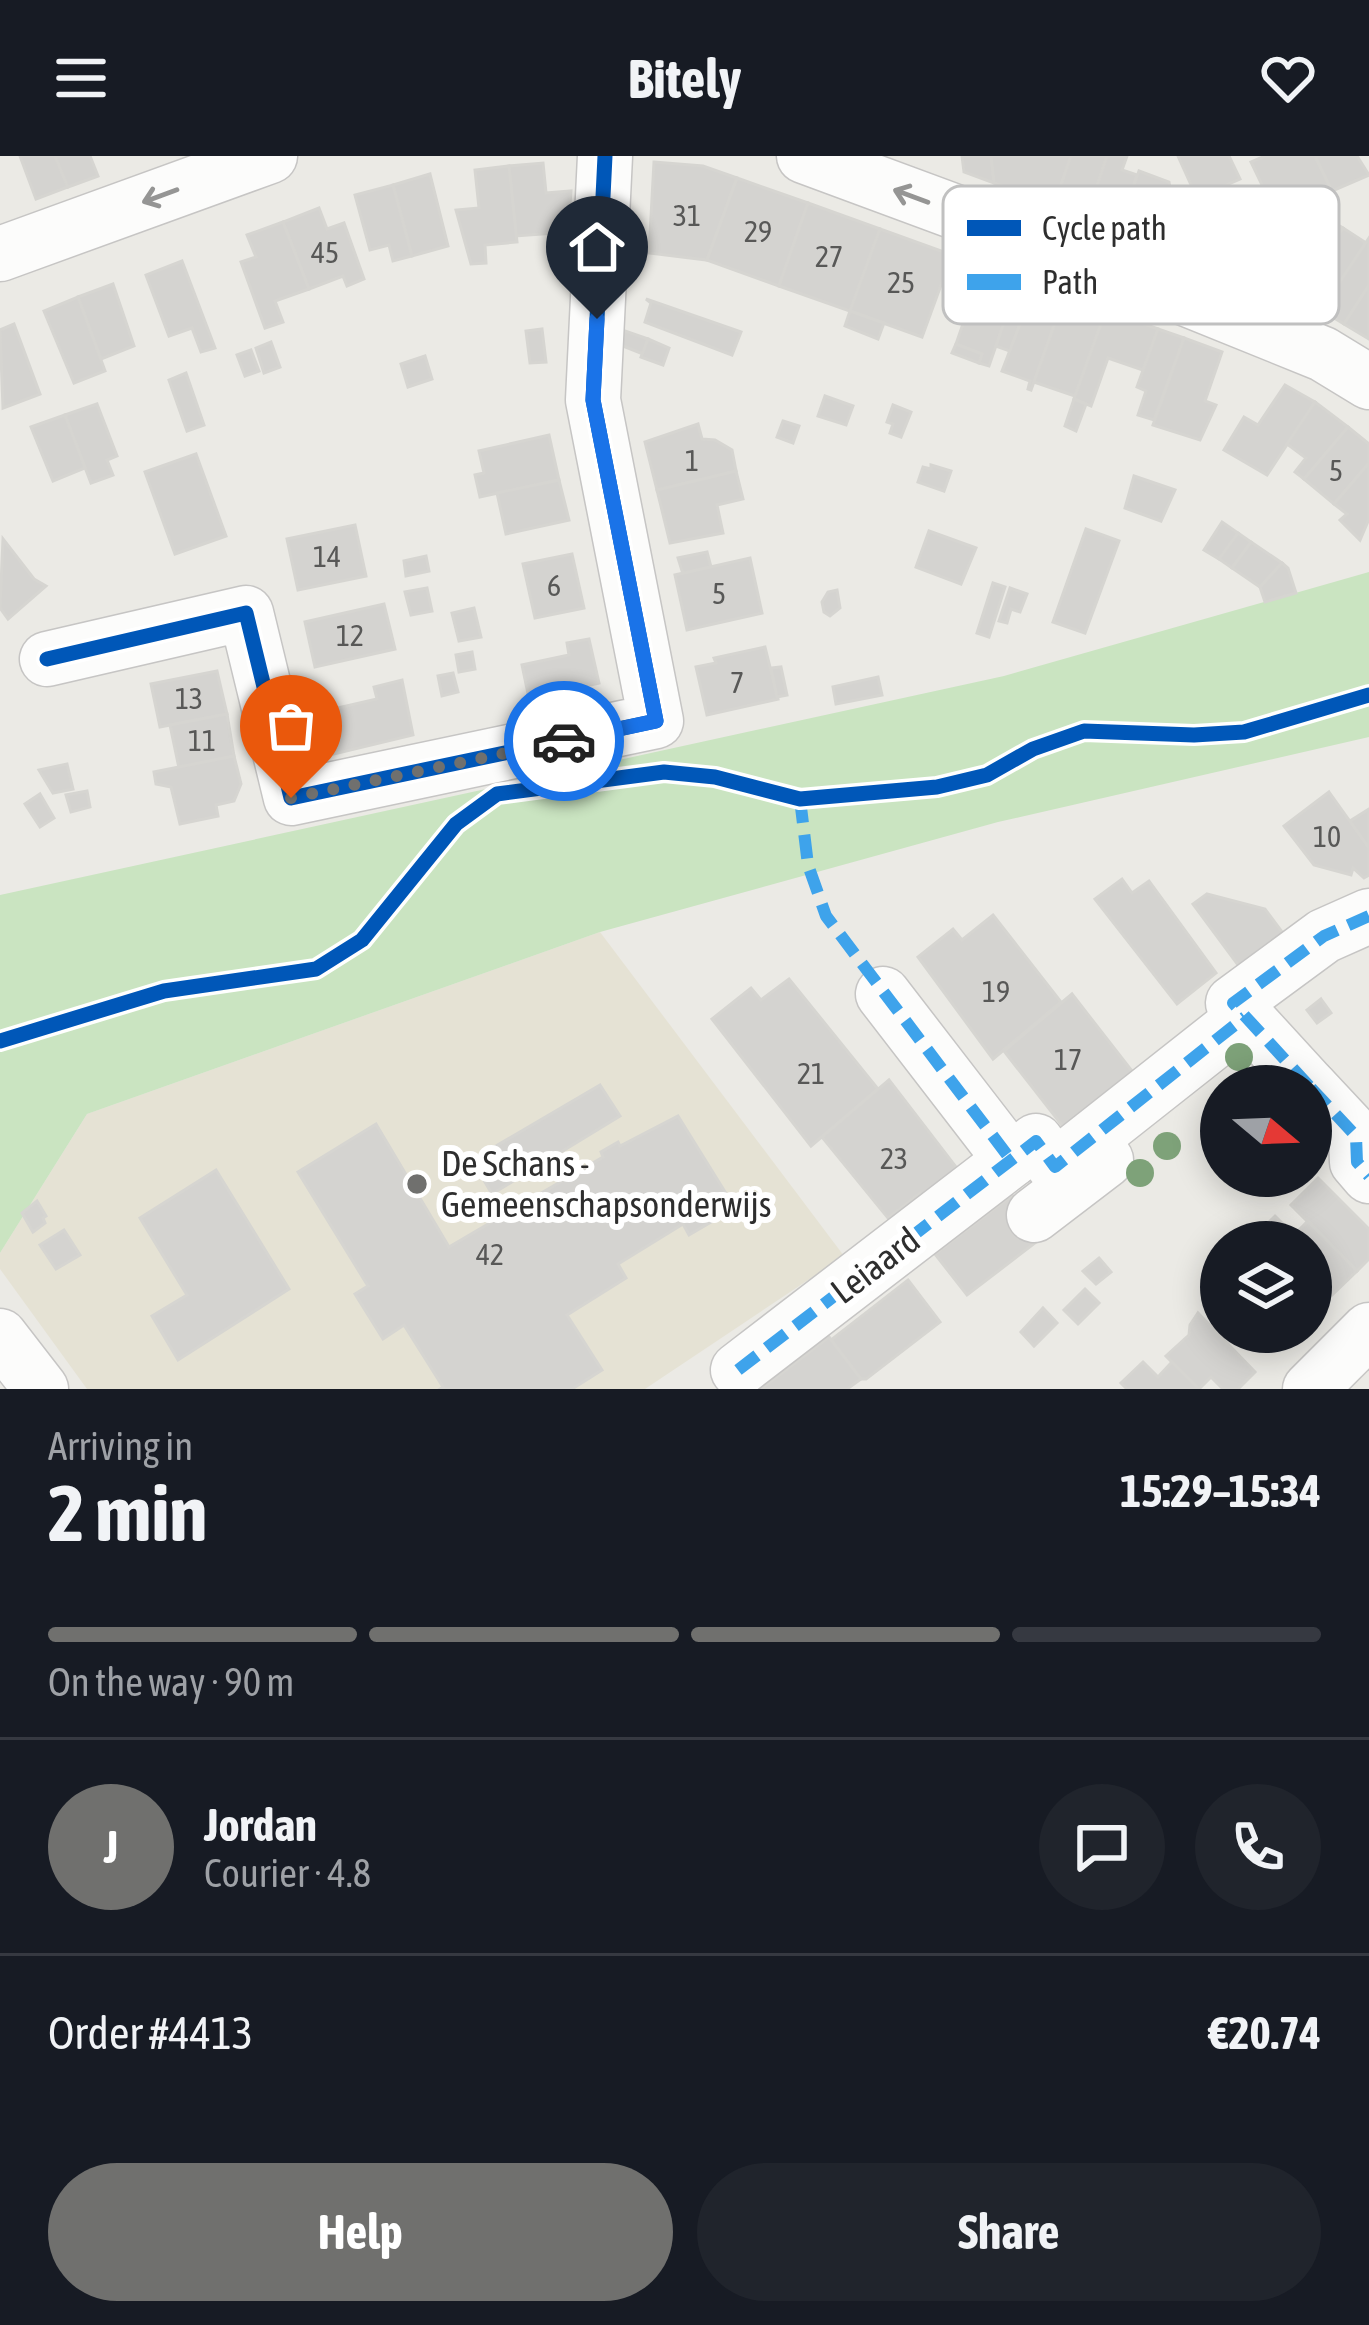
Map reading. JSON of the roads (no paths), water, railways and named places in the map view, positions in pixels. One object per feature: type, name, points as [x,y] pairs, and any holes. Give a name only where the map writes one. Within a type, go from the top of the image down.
[{"type":"street","points":[[0,254],[270,156]]},
{"type":"street","points":[[47,659],[246,613],[291,798],[656,721],[593,400],[605,156]]},
{"type":"street","points":[[804,156],[943,207]]},
{"type":"street","points":[[1249,324],[1323,354],[1369,382]]},
{"type":"street","points":[[1290,1065],[1233,1003],[1324,936],[1369,916]]},
{"type":"street","points":[[883,994],[1011,1160],[1036,1141],[1055,1167],[1245,1017]]},
{"type":"street","points":[[1034,1215],[1138,1136],[1150,1092]]},
{"type":"street","points":[[1332,1110],[1356,1136],[1357,1162],[1369,1176]]},
{"type":"street","name":"Leiaard","points":[[738,1370],[1011,1160]]},
{"type":"street","points":[[1310,1389],[1369,1330]]},
{"type":"street","points":[[0,1336],[41,1389]]},
{"type":"place","name":"De Schans - Gemeenschapsonderwijs","points":[[417,1184]]}]
